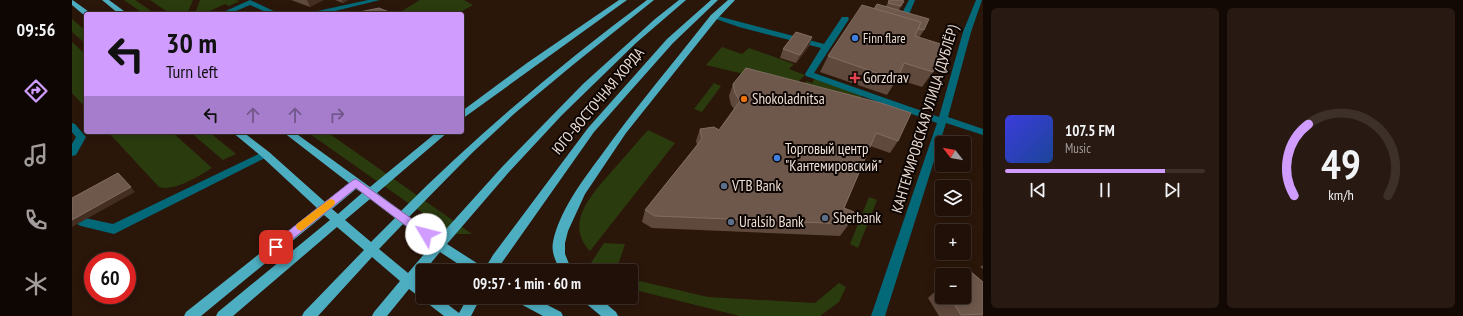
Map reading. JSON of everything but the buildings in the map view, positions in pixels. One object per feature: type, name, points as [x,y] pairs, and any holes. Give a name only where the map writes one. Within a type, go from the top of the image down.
[{"type":"main road","points":[[105,0],[121,12]]},
{"type":"main road","points":[[464,115],[530,65],[624,0]]},
{"type":"main road","points":[[309,316],[417,202],[493,128],[581,53],[651,0]]},
{"type":"main road","points":[[379,316],[458,222],[542,129],[624,50],[683,0]]},
{"type":"main road","name":"ЮГО-ВОСТОЧНАЯ ХОРДА","points":[[494,264],[591,130],[670,41],[715,0]]},
{"type":"main road","points":[[563,264],[559,254],[559,243],[562,231],[580,192],[623,131],[714,17],[732,0]]},
{"type":"main road","points":[[72,2],[85,12]]},
{"type":"main road","points":[[240,134],[265,154],[324,208],[416,286]]},
{"type":"main road","points":[[291,134],[468,264]]},
{"type":"main road","points":[[223,316],[441,134]]},
{"type":"main road","points":[[191,316],[356,183]]},
{"type":"main road","points":[[438,304],[454,316]]},
{"type":"main road","points":[[464,316],[471,304]]},
{"type":"main road","points":[[533,304],[556,316]]},
{"type":"main road","points":[[596,304],[611,316]]},
{"type":"street","points":[[322,12],[377,0]]},
{"type":"street","points":[[905,16],[912,0]]},
{"type":"street","name":"КАНТЕМИРОВСКАЯ УЛИЦА (ДУБЛЁР)","points":[[878,316],[943,120],[967,32],[979,0]]},
{"type":"street","points":[[228,12],[250,2],[272,12]]},
{"type":"street","points":[[714,17],[740,26],[826,47]]},
{"type":"street","points":[[845,19],[807,76],[983,132]]},
{"type":"street","points":[[72,126],[81,137],[72,154]]},
{"type":"street","points":[[72,208],[81,222],[114,229],[265,154]]},
{"type":"green space","points":[[124,0],[135,0],[153,12],[141,12]]},
{"type":"green space","points":[[150,0],[193,0],[188,12],[168,12]]},
{"type":"green space","points":[[200,0],[240,1],[229,6],[225,4],[207,12],[196,12]]},
{"type":"green space","points":[[420,0],[464,0],[473,5],[461,12],[402,11]]},
{"type":"green space","points":[[72,19],[84,29],[84,42],[72,32]]},
{"type":"green space","points":[[72,42],[84,53],[84,106],[72,93]]},
{"type":"green space","points":[[722,47],[742,54],[749,48],[794,64],[789,69],[805,75],[794,86],[706,65]]},
{"type":"green space","points":[[815,78],[862,96],[858,103],[802,88],[806,81],[812,83]]},
{"type":"green space","points":[[714,83],[721,86],[702,112],[694,109]]},
{"type":"green space","points":[[648,130],[675,143],[590,251],[582,240],[580,229],[580,218],[584,208],[598,188]]},
{"type":"green space","points":[[110,134],[174,134],[212,168],[179,185],[165,188],[159,187]]},
{"type":"green space","points":[[192,134],[211,134],[236,154],[223,160]]},
{"type":"green space","points":[[310,134],[330,134],[472,234],[456,234],[444,228]]},
{"type":"green space","points":[[869,197],[877,200],[858,248],[850,244]]},
{"type":"green space","points":[[604,243],[625,244],[618,264],[591,263]]},
{"type":"green space","points":[[638,281],[708,297],[815,303],[839,283],[846,287],[839,302],[820,316],[740,316],[638,291]]},
{"type":"slow traffic","points":[[301,226],[330,203]]},
{"type":"place","name":"Finn flare","points":[[855,38]]},
{"type":"place","name":"Gorzdrav","points":[[855,78]]},
{"type":"place","name":"Shokoladnitsa","points":[[744,99]]},
{"type":"place","name":"Торговый центр \"Кантемировский\"","points":[[777,158]]},
{"type":"place","name":"VTB Bank","points":[[724,186]]},
{"type":"place","name":"Sberbank","points":[[825,218]]},
{"type":"place","name":"Uralsib Bank","points":[[731,222]]},
{"type":"route","points":[[276,247],[356,183],[426,234]]}]
